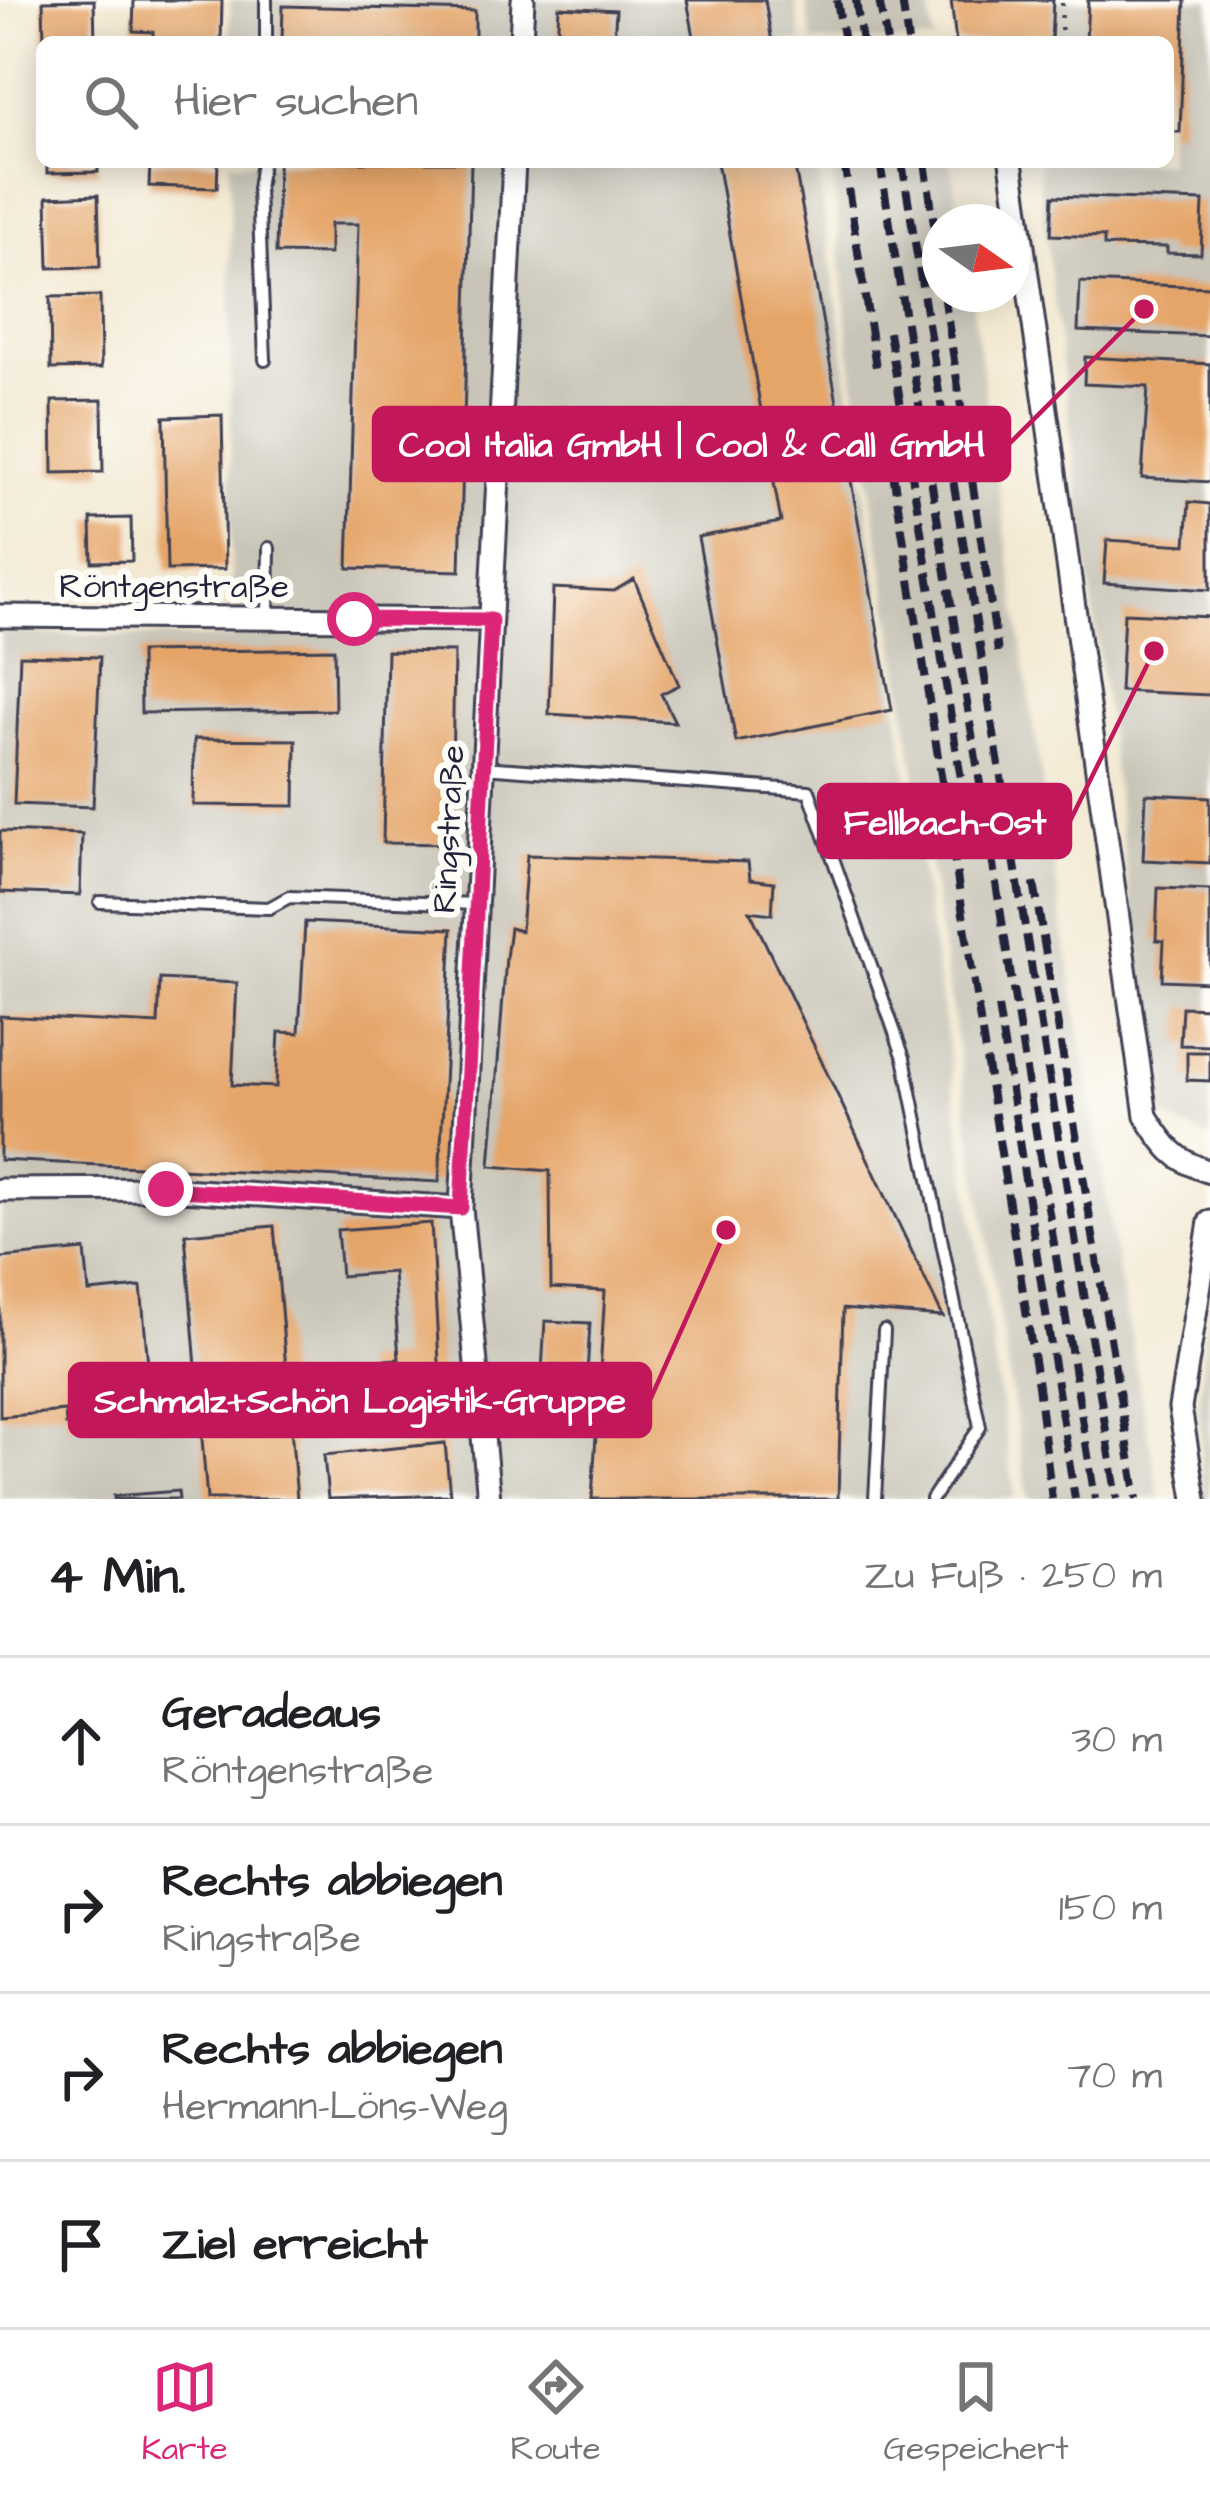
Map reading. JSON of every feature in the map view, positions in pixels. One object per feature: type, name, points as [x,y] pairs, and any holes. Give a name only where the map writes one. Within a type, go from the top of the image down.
[{"type":"street","points":[[521,36],[523,0]]},
{"type":"street","name":"Ringstraße","points":[[489,1499],[461,1208],[514,168]]},
{"type":"street","points":[[1012,168],[1147,1116],[1167,1150],[1210,1172]]},
{"type":"street","name":"Röntgenstraße","points":[[0,616],[491,620]]},
{"type":"street","points":[[0,1190],[166,1189],[461,1208]]},
{"type":"street","points":[[1195,1499],[1180,1408],[1210,1222]]},
{"type":"lane","points":[[266,0],[266,36]]},
{"type":"lane","points":[[261,168],[265,360]]},
{"type":"lane","points":[[268,548],[268,618]]},
{"type":"lane","points":[[483,767],[809,791],[904,1058],[980,1427],[932,1499]]},
{"type":"lane","points":[[100,902],[269,908],[289,897],[476,904]]},
{"type":"lane","points":[[875,1499],[884,1331]]},
{"type":"path","points":[[1061,36],[1062,0]]},
{"type":"shaded area","points":[[230,0],[796,0],[800,36],[230,36]]},
{"type":"shaded area","points":[[806,0],[928,0],[933,36],[811,36]]},
{"type":"shaded area","points":[[1042,0],[1210,0],[1210,1139],[1157,1114],[1040,188],[1040,168],[1174,168],[1174,36],[1042,36]]},
{"type":"shaded area","points":[[230,168],[817,168],[1015,1499],[0,1499],[0,632],[231,639]]},
{"type":"shaded area","points":[[833,168],[952,168],[957,204],[922,204],[922,312],[974,312],[1060,907],[1160,1499],[1028,1499],[849,347]]},
{"type":"shaded area","points":[[1210,1300],[1210,1499],[1204,1499],[1199,1408]]},
{"type":"building","points":[[94,0],[95,36],[44,36],[43,1]]},
{"type":"building","points":[[134,0],[222,0],[221,36],[153,36],[153,32],[133,31]]},
{"type":"building","points":[[687,0],[765,0],[771,36],[694,36]]},
{"type":"building","points":[[951,0],[1053,0],[1051,36],[955,36]]},
{"type":"building","points":[[1088,0],[1185,0],[1180,132],[1174,132],[1174,36],[1086,36]]},
{"type":"building","points":[[283,6],[475,11],[475,36],[282,36]]},
{"type":"building","points":[[559,7],[616,10],[614,36],[557,36]]},
{"type":"building","points":[[47,168],[98,168],[98,172],[47,173]]},
{"type":"building","points":[[150,168],[218,168],[217,188],[149,186]]},
{"type":"building","points":[[278,168],[471,168],[460,571],[348,568],[358,224],[330,224],[330,254],[276,253]]},
{"type":"building","points":[[718,168],[795,168],[892,710],[736,742],[698,537],[781,522]]},
{"type":"building","points":[[98,195],[100,267],[49,268],[47,197]]},
{"type":"building","points":[[1053,196],[1203,201],[1201,254],[1167,253],[1167,247],[1104,246],[1104,237],[1051,235]]},
{"type":"building","points":[[1080,282],[1210,287],[1210,336],[1078,331]]},
{"type":"building","points":[[100,296],[101,368],[51,369],[50,297]]},
{"type":"building","points":[[1085,357],[1210,364],[1210,482],[1142,478],[1148,387],[1084,384]]},
{"type":"building","points":[[102,400],[103,472],[53,473],[52,401]]},
{"type":"building","points":[[222,415],[225,569],[167,570],[164,417]]},
{"type":"building","points":[[1189,502],[1210,504],[1210,590],[1104,583],[1107,540],[1186,545]]},
{"type":"building","points":[[131,518],[132,561],[92,562],[91,519]]},
{"type":"building","points":[[634,579],[679,685],[661,694],[675,722],[549,714],[553,588],[614,591]]},
{"type":"building","points":[[1124,613],[1210,617],[1210,695],[1120,691]]},
{"type":"building","points":[[334,649],[335,710],[141,713],[140,652]]},
{"type":"building","points":[[387,651],[454,652],[451,844],[383,843]]},
{"type":"building","points":[[20,655],[100,657],[93,807],[14,804]]},
{"type":"building","points":[[194,739],[296,740],[295,806],[193,805]]},
{"type":"building","points":[[1146,794],[1210,797],[1210,863],[1143,860]]},
{"type":"building","points":[[0,831],[82,834],[80,895],[0,892]]},
{"type":"building","points":[[527,855],[748,862],[750,879],[774,882],[772,914],[750,911],[943,1317],[843,1309],[838,1499],[592,1499],[605,1291],[551,1288],[550,1171],[490,1166],[506,958],[510,928],[521,931]]},
{"type":"building","points":[[1158,888],[1210,890],[1210,982],[1162,980],[1164,941],[1156,940]]},
{"type":"building","points":[[305,922],[452,929],[439,1182],[0,1160],[0,1016],[158,1024],[160,979],[237,983],[232,1085],[276,1087],[279,1032],[299,1033]]},
{"type":"building","points":[[1182,1007],[1210,1008],[1210,1046],[1180,1045]]},
{"type":"building","points":[[1187,1052],[1210,1052],[1210,1081],[1187,1080]]},
{"type":"building","points":[[431,1223],[442,1414],[365,1419],[362,1361],[399,1359],[393,1272],[341,1276],[337,1230]]},
{"type":"building","points":[[274,1226],[297,1499],[207,1499],[185,1234]]},
{"type":"building","points":[[85,1250],[89,1292],[141,1287],[152,1409],[100,1414],[101,1421],[66,1425],[65,1411],[0,1417],[0,1258]]},
{"type":"building","points":[[545,1321],[590,1323],[584,1425],[539,1422]]},
{"type":"building","points":[[445,1443],[450,1495],[328,1499],[324,1455]]},
{"type":"building","points":[[178,1491],[179,1499],[114,1499],[114,1496]]},
{"type":"railway","points":[[837,0],[843,36]]},
{"type":"railway","points":[[856,0],[861,36]]},
{"type":"railway","points":[[879,0],[886,36]]},
{"type":"railway","points":[[902,0],[907,36]]},
{"type":"railway","points":[[845,168],[876,367]]},
{"type":"railway","points":[[881,168],[1095,1499]]},
{"type":"railway","points":[[903,168],[1117,1499]]},
{"type":"railway","points":[[926,168],[931,204]]},
{"type":"railway","points":[[947,312],[998,652]]},
{"type":"railway","points":[[889,332],[973,853]]},
{"type":"railway","points":[[893,473],[1052,1499]]},
{"type":"railway","points":[[1034,883],[1137,1499]]},
{"type":"railway","points":[[998,1007],[1075,1499]]},
{"type":"place","name":"Cool Italia GmbH | Cool & Call GmbH","points":[[1144,309]]},
{"type":"place","name":"Fellbach-Ost","points":[[1154,651]]},
{"type":"place","name":"Schmalz+Schön Logistik-Gruppe","points":[[726,1230]]},
{"type":"route","points":[[166,1189],[461,1208],[491,620],[354,619]]}]
